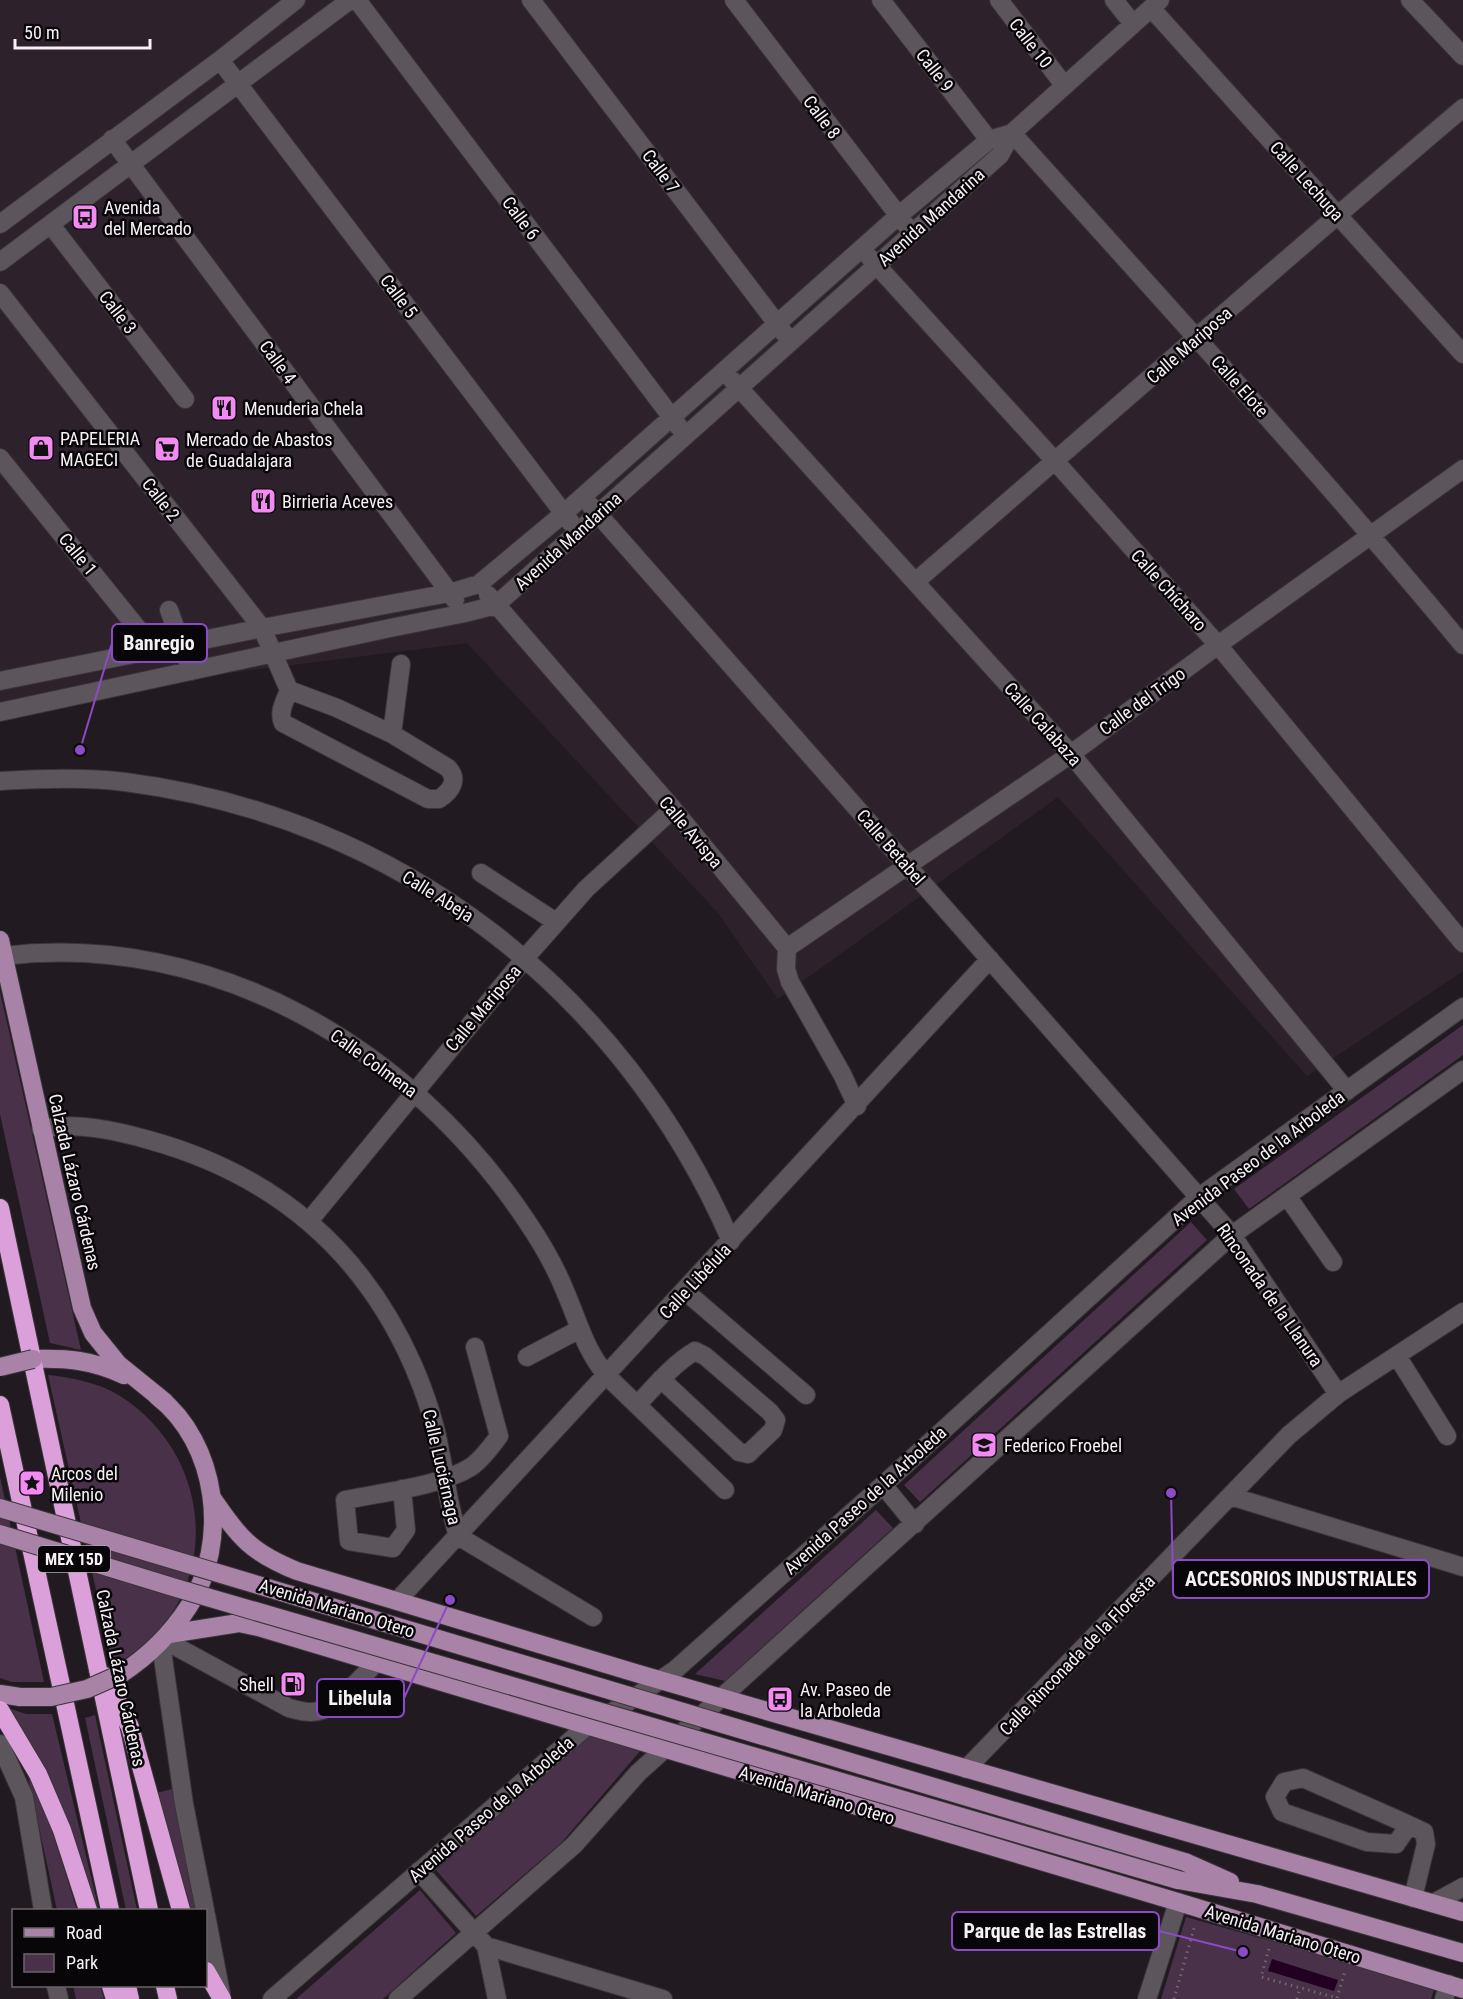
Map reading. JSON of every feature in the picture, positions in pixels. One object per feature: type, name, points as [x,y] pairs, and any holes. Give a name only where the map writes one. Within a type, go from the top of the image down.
[{"type":"highway","name":"Calzada Lázaro Cárdenas","points":[[0,1208],[149,1909]]},
{"type":"highway","name":"MEX 15D","points":[[0,1405],[110,1909]]},
{"type":"highway","points":[[93,1653],[129,1727],[180,1909]]},
{"type":"highway","points":[[0,1710],[38,1774],[62,1830],[87,1909]]},
{"type":"highway","points":[[207,1973],[222,1999]]},
{"type":"main road","name":"Calzada Lázaro Cárdenas","points":[[2,948],[82,1308],[93,1333],[118,1364],[165,1402]]},
{"type":"main road","points":[[0,1367],[33,1359],[69,1358],[105,1366],[137,1381],[165,1402],[188,1430],[204,1462],[212,1498],[213,1534],[206,1570],[191,1604],[165,1639],[142,1660],[121,1674],[87,1689],[51,1697],[20,1697],[0,1694]]},
{"type":"main road","name":"Avenida Mariano Otero","points":[[212,1498],[238,1534],[272,1561],[297,1571],[662,1681],[1463,1912]]},
{"type":"main road","name":"Avenida Mariano Otero","points":[[0,1508],[1185,1862],[1257,1894]]},
{"type":"main road","name":"Avenida Mariano Otero","points":[[0,1534],[1178,1880],[1257,1894],[1463,1953]]},
{"type":"main road","points":[[239,1623],[255,1609],[262,1609],[619,1708],[687,1730]]},
{"type":"main road","name":"Avenida Mariano Otero","points":[[165,1639],[239,1623],[1178,1902],[1452,1991]]},
{"type":"street","points":[[0,224],[220,60],[296,0]]},
{"type":"street","points":[[0,262],[350,0]]},
{"type":"street","name":"Calle 6","points":[[357,0],[686,437]]},
{"type":"street","name":"Calle 7","points":[[531,0],[791,342]]},
{"type":"street","name":"Calle 8","points":[[734,0],[897,217],[912,232]]},
{"type":"street","name":"Calle 9","points":[[881,0],[989,140]]},
{"type":"street","name":"Calle 10","points":[[999,0],[1064,85]]},
{"type":"street","points":[[1114,0],[1133,24]]},
{"type":"street","points":[[1410,0],[1463,56]]},
{"type":"street","name":"Avenida Mandarina","points":[[0,712],[496,605],[1000,155],[1011,133],[1155,4]]},
{"type":"street","name":"Calle Lechuga","points":[[1155,4],[1337,214],[1463,354]]},
{"type":"street","name":"Calle 5","points":[[220,60],[563,514],[579,531]]},
{"type":"street","name":"Calle Mariposa","points":[[915,582],[1198,338],[1337,214],[1463,108]]},
{"type":"street","name":"Avenida Mandarina","points":[[0,681],[449,593],[479,584],[563,514],[897,217],[989,140],[1011,133]]},
{"type":"street","name":"Calle Elote","points":[[1011,133],[1198,338],[1372,535],[1463,645]]},
{"type":"street","name":"Calle 4","points":[[112,139],[465,613]]},
{"type":"street","name":"Calle 3","points":[[51,225],[185,399]]},
{"type":"street","name":"Calle Chícharo","points":[[861,249],[1055,461],[1218,645],[1463,944]]},
{"type":"street","name":"Calle 2","points":[[0,292],[262,628],[289,690]]},
{"type":"street","name":"Calle Calabaza","points":[[725,371],[1071,754],[1347,1091]]},
{"type":"street","name":"Calle 1","points":[[2,468],[155,650]]},
{"type":"street","name":"Calle del Trigo","points":[[787,948],[1071,754],[1218,645],[1463,470]]},
{"type":"street","name":"Calle Betabel","points":[[583,496],[1199,1197]]},
{"type":"street","name":"Calle Avispa","points":[[479,584],[673,809],[787,948]]},
{"type":"street","points":[[169,610],[191,671]]},
{"type":"street","points":[[392,734],[401,664]]},
{"type":"street","points":[[289,690],[337,708],[392,734],[448,768],[453,774],[454,782],[444,796],[434,800],[428,799],[288,728],[280,717],[289,690]]},
{"type":"street","name":"Calle Abeja","points":[[0,781],[68,778],[123,782],[171,789],[219,800],[337,838],[381,861],[477,919],[525,958],[593,1026],[621,1058],[652,1100],[699,1177],[731,1241]]},
{"type":"street","name":"Calle Mariposa","points":[[309,1221],[556,922],[594,881],[673,809]]},
{"type":"street","points":[[481,873],[556,922]]},
{"type":"street","name":"Calle Colmena","points":[[2,948],[137,958],[223,980],[265,996],[337,1034],[377,1061],[415,1091],[474,1152],[526,1220],[548,1256],[565,1291],[586,1347],[595,1362],[725,1490]]},
{"type":"street","points":[[787,948],[786,969],[790,982],[842,1074],[857,1106]]},
{"type":"street","name":"Calle Libélula","points":[[398,1601],[857,1106],[990,959]]},
{"type":"street","name":"Avenida Paseo de la Arboleda","points":[[272,1999],[586,1727],[662,1681],[883,1485],[1199,1197],[1463,1007]]},
{"type":"street","points":[[398,1999],[574,1845],[639,1773],[664,1749],[1232,1235],[1463,1070]]},
{"type":"street","name":"Calle Luciérnaga","points":[[41,1129],[61,1125],[114,1132],[189,1152],[271,1192],[309,1221],[371,1290],[399,1335],[424,1391],[435,1425],[450,1511],[458,1536]]},
{"type":"street","points":[[1287,1196],[1333,1262]]},
{"type":"street","name":"Rinconada de la Llanura","points":[[1199,1197],[1232,1235],[1338,1394]]},
{"type":"street","points":[[685,1292],[806,1395]]},
{"type":"street","name":"Calle Rinconada de la Floresta","points":[[966,1769],[1289,1435],[1338,1394],[1463,1312]]},
{"type":"street","points":[[527,1357],[580,1329]]},
{"type":"street","points":[[402,1489],[445,1479],[472,1466],[488,1451],[499,1436],[475,1347]]},
{"type":"street","points":[[638,1404],[661,1379],[686,1356],[695,1351],[705,1356],[770,1412],[776,1420],[773,1430],[748,1454],[739,1452],[661,1379]]},
{"type":"street","points":[[1397,1356],[1447,1436]]},
{"type":"street","points":[[883,1485],[915,1524]]},
{"type":"street","points":[[1230,1496],[1463,1567]]},
{"type":"street","points":[[458,1536],[593,1617]]},
{"type":"street","points":[[165,1639],[289,1708],[305,1713],[321,1710],[334,1702],[376,1663]]},
{"type":"street","points":[[165,1639],[184,1804],[205,1909]]},
{"type":"street","points":[[3,1753],[24,1797],[43,1909]]},
{"type":"street","points":[[1409,1825],[1396,1844],[1366,1842],[1282,1812],[1275,1797],[1284,1782],[1303,1778],[1409,1825],[1424,1832],[1426,1844],[1413,1898]]},
{"type":"street","points":[[420,1871],[486,1946],[663,1999]]},
{"type":"street","points":[[1434,1903],[1463,1887]]},
{"type":"street","points":[[1147,1999],[1178,1902]]},
{"type":"street","points":[[207,1920],[222,1999]]},
{"type":"street","points":[[486,1946],[497,1999]]},
{"type":"path","points":[[1174,1999],[1194,1928],[1205,1931]]},
{"type":"path","points":[[1269,1949],[1261,1977],[1337,1998],[1345,1971]]},
{"type":"path","points":[[1297,1999],[1300,1988]]},
{"type":"shaded area","points":[[0,0],[1463,0],[1463,971],[1307,1076],[1058,797],[778,999],[718,913],[467,643],[213,675],[0,719]]},
{"type":"shaded area","points":[[1272,1959],[1338,1980],[1334,1991],[1268,1971]]},
{"type":"green space","points":[[0,992],[81,1350],[50,1343],[0,1114]]},
{"type":"green space","points":[[1463,1025],[1463,1055],[1249,1209],[1234,1189]]},
{"type":"green space","points":[[1191,1222],[1207,1240],[920,1502],[904,1485]]},
{"type":"green space","points":[[48,1375],[90,1383],[129,1402],[159,1431],[181,1464],[193,1501],[196,1539],[189,1576],[173,1611],[148,1642],[113,1666]]},
{"type":"green space","points":[[0,1477],[44,1682],[12,1682],[0,1678]]},
{"type":"green space","points":[[876,1510],[893,1528],[725,1681],[695,1674]]},
{"type":"green space","points":[[2,1706],[26,1714],[52,1714],[99,1909],[93,1909]]},
{"type":"green space","points":[[95,1715],[137,1909],[126,1909],[85,1718]]},
{"type":"green space","points":[[590,1736],[641,1750],[562,1842],[476,1916],[436,1870]]},
{"type":"green space","points":[[26,1767],[49,1821],[77,1909],[57,1909]]},
{"type":"green space","points":[[172,1789],[198,1909],[188,1909],[156,1793]]},
{"type":"green space","points":[[420,1890],[456,1933],[383,1999],[296,1999]]},
{"type":"green space","points":[[1186,1917],[1435,1987],[1431,1999],[1161,1999]]},
{"type":"green space","points":[[73,1987],[100,1987],[104,1999],[76,1999]]},
{"type":"place","name":"Avenida del Mercado","points":[[85,217]]},
{"type":"place","name":"Menuderia Chela","points":[[224,408]]},
{"type":"place","name":"PAPELERIA MAGECI","points":[[41,448]]},
{"type":"place","name":"Mercado de Abastos de Guadalajara","points":[[167,449]]},
{"type":"place","name":"Birrieria Aceves","points":[[263,501]]},
{"type":"place","name":"Banregio","points":[[80,750]]},
{"type":"place","name":"Federico Froebel","points":[[984,1445]]},
{"type":"place","name":"Arcos del Milenio","points":[[32,1483]]},
{"type":"place","name":"ACCESORIOS INDUSTRIALES","points":[[1171,1493]]},
{"type":"place","name":"Libelula","points":[[450,1600]]},
{"type":"place","name":"Shell","points":[[293,1684]]},
{"type":"place","name":"Av. Paseo de la Arboleda","points":[[780,1699]]},
{"type":"place","name":"Parque de las Estrellas","points":[[1243,1952]]}]
